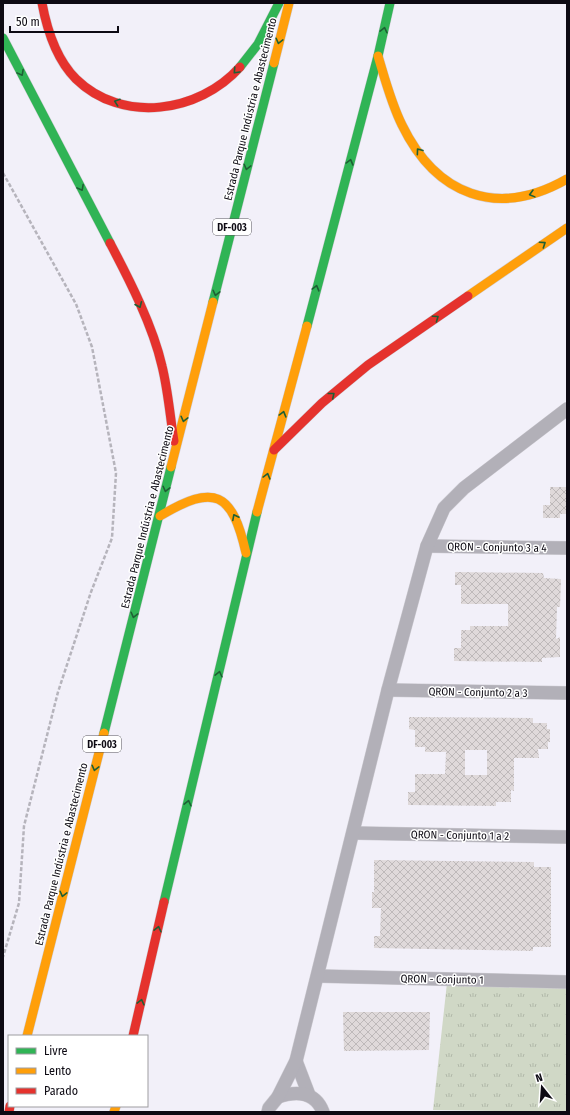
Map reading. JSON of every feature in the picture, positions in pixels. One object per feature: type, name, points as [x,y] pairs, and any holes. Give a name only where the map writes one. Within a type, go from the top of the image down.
[{"type":"highway","points":[[42,3],[45,26],[60,58],[75,78],[100,96],[129,107],[164,107],[202,96],[229,78],[251,54],[279,3]]},
{"type":"highway","name":"Estrada Parque Indústria e Abastecimento","points":[[27,1035],[289,3]]},
{"type":"highway","points":[[133,1035],[246,554],[378,56],[390,3]]},
{"type":"highway","points":[[3,38],[124,270],[151,332],[162,365],[175,451]]},
{"type":"highway","points":[[378,56],[405,132],[432,169],[460,190],[492,198],[522,196],[553,188],[567,179]]},
{"type":"highway","points":[[273,451],[322,403],[368,365],[567,228]]},
{"type":"highway","points":[[160,516],[179,505],[200,498],[213,498],[224,501],[232,511],[238,523],[246,554]]},
{"type":"street","points":[[268,1112],[269,1108],[278,1097],[296,1061],[354,833],[388,690],[427,546],[444,508],[464,488],[567,409]]},
{"type":"street","name":"QRON - Conjunto 3 a 4","points":[[427,546],[567,548]]},
{"type":"street","name":"QRON - Conjunto 2 a 3","points":[[388,690],[567,693]]},
{"type":"street","name":"QRON - Conjunto 1 a 2","points":[[354,833],[567,837]]},
{"type":"street","name":"QRON - Conjunto 1","points":[[318,976],[567,982]]},
{"type":"street","points":[[296,1061],[309,1095],[324,1111]]},
{"type":"street","points":[[278,1097],[293,1092],[309,1095]]},
{"type":"path","points":[[3,173],[76,304],[90,340],[116,473],[112,538],[91,592],[58,692],[24,826],[19,903],[3,957]]},
{"type":"green space","points":[[447,983],[567,983],[567,1112],[433,1110]]},
{"type":"building","points":[[550,487],[567,487],[567,514],[560,514],[560,518],[543,518],[543,505],[550,505]]},
{"type":"building","points":[[455,572],[543,573],[544,578],[561,579],[560,607],[557,607],[556,639],[560,637],[560,657],[542,658],[542,662],[454,661],[454,648],[461,648],[461,630],[470,630],[470,626],[508,626],[508,604],[461,604],[461,585],[455,585]]},
{"type":"building","points":[[409,717],[533,718],[533,723],[547,723],[547,729],[550,729],[550,742],[548,742],[548,749],[538,749],[539,758],[514,758],[514,791],[511,790],[511,802],[496,802],[496,806],[408,805],[408,792],[415,792],[415,774],[445,774],[446,752],[425,752],[425,747],[415,747],[415,730],[409,729]],"holes":[[[465,750],[487,750],[487,775],[465,775]]]},
{"type":"building","points":[[374,860],[534,862],[534,867],[551,867],[551,947],[533,947],[533,951],[374,948],[374,936],[380,936],[381,908],[372,908],[372,892],[374,892]]},
{"type":"building","points":[[343,1012],[430,1012],[429,1050],[344,1051]]},
{"type":"traffic: fast","points":[[240,67],[258,44],[279,3]]},
{"type":"traffic: fast","points":[[307,326],[378,56],[390,3]]},
{"type":"traffic: fast","points":[[3,38],[110,243]]},
{"type":"traffic: fast","points":[[213,302],[274,63]]},
{"type":"traffic: fast","points":[[104,733],[171,467]]},
{"type":"traffic: fast","points":[[164,902],[257,512]]},
{"type":"traffic: slow","points":[[274,63],[289,3]]},
{"type":"traffic: slow","points":[[378,56],[391,100],[402,125],[416,149],[432,169],[451,183],[471,193],[493,198],[516,197],[541,191],[567,179]]},
{"type":"traffic: slow","points":[[468,296],[567,228]]},
{"type":"traffic: slow","points":[[171,467],[213,302]]},
{"type":"traffic: slow","points":[[257,512],[307,326]]},
{"type":"traffic: slow","points":[[160,516],[195,499],[208,497],[218,499],[227,506],[234,517],[241,533],[246,553]]},
{"type":"traffic: slow","points":[[27,1035],[104,733]]},
{"type":"traffic: slow","points":[[114,1112],[116,1107]]},
{"type":"traffic: jam","points":[[42,3],[53,44],[69,71],[76,79],[95,93],[115,103],[137,107],[160,107],[182,103],[204,95],[223,83],[240,67]]},
{"type":"traffic: jam","points":[[110,243],[140,303],[153,335],[166,384],[174,441]]},
{"type":"traffic: jam","points":[[274,450],[322,403],[368,365],[468,296]]},
{"type":"traffic: jam","points":[[133,1035],[164,902]]},
{"type":"traffic: jam","points":[[9,1112],[10,1107]]}]
